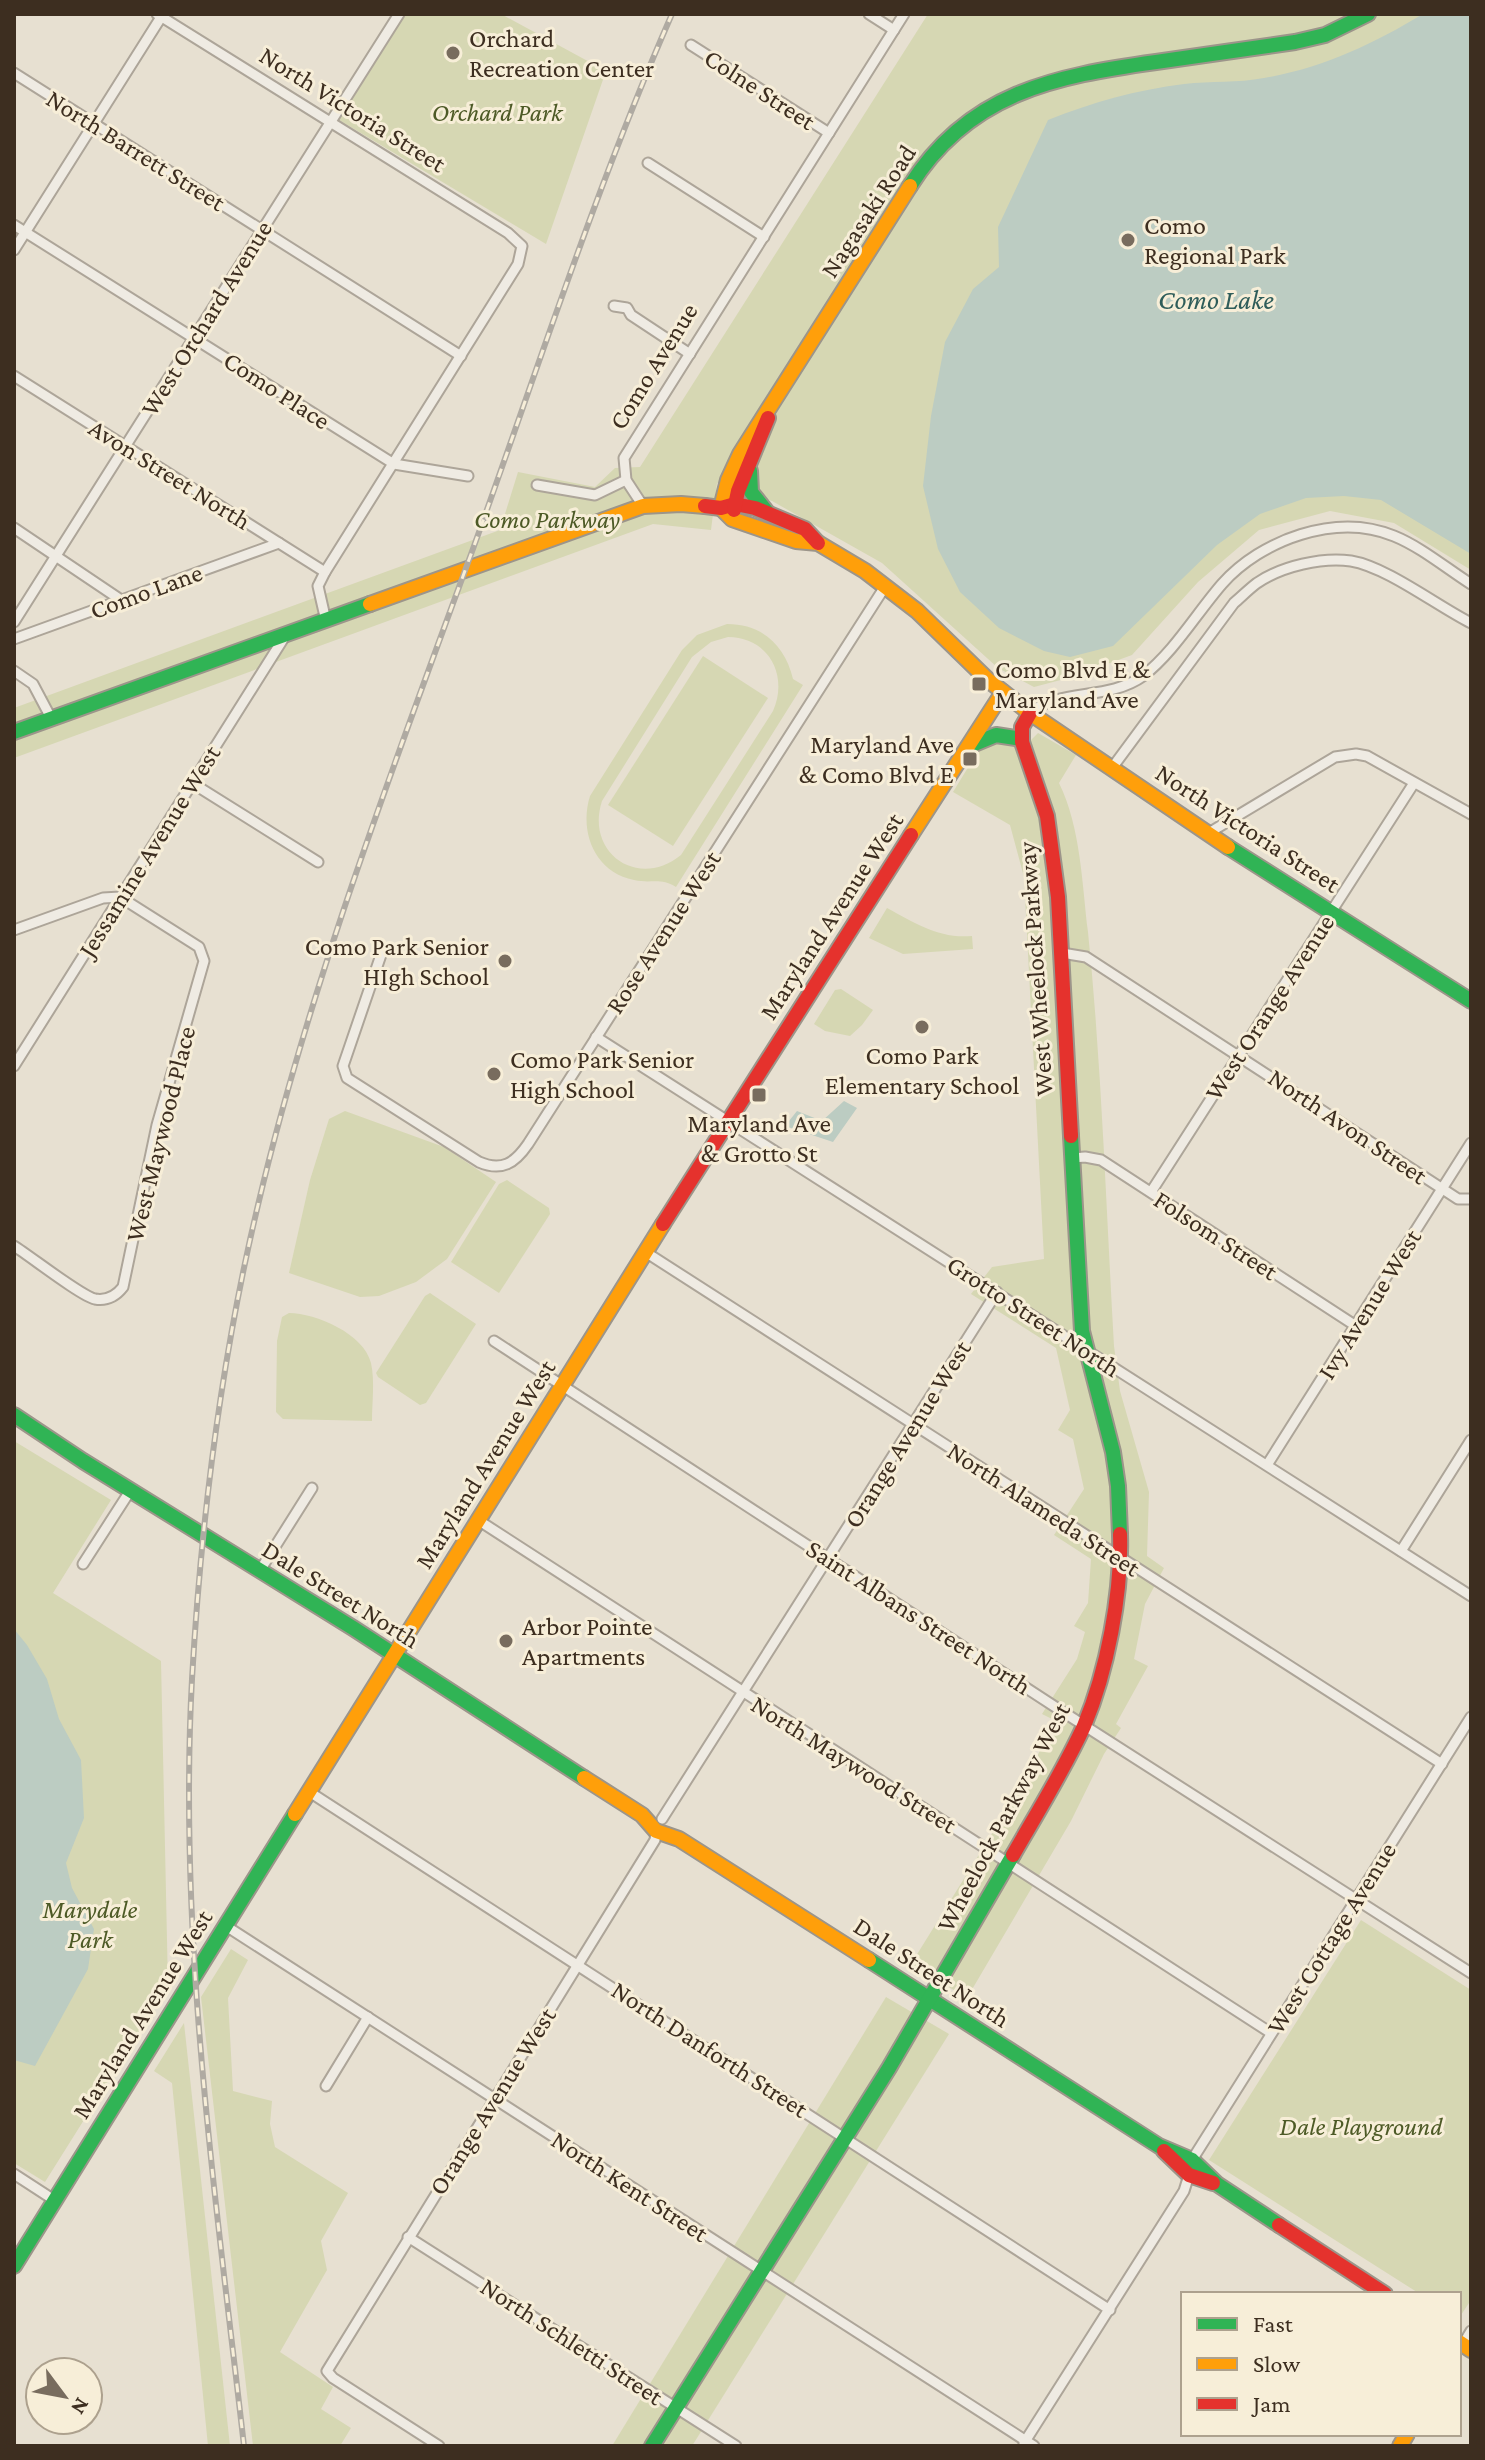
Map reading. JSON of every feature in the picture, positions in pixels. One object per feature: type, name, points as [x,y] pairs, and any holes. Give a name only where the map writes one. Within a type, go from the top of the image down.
[{"type":"street","name":"West Orchard Avenue","points":[[14,622],[399,14]]},
{"type":"street","points":[[869,14],[894,30]]},
{"type":"street","name":"Como Avenue","points":[[626,480],[624,458],[904,14]]},
{"type":"street","name":"Nagasaki Road","points":[[773,405],[925,164],[952,134],[998,101],[1031,85],[1068,75],[1325,35],[1368,14]]},
{"type":"street","name":"North Victoria Street","points":[[161,15],[508,233],[522,246],[518,264],[461,356]]},
{"type":"street","points":[[14,250],[161,15]]},
{"type":"street","name":"Colne Street","points":[[691,45],[829,133]]},
{"type":"street","name":"North Barrett Street","points":[[14,73],[461,356]]},
{"type":"street","points":[[648,163],[764,237]]},
{"type":"street","name":"Como Place","points":[[14,225],[394,464],[468,476]]},
{"type":"street","points":[[614,306],[627,308],[631,315],[690,354]]},
{"type":"street","points":[[326,621],[318,586],[325,572],[461,356]]},
{"type":"street","name":"Avon Street North","points":[[14,376],[325,572]]},
{"type":"street","points":[[729,510],[773,405]]},
{"type":"street","points":[[729,510],[725,486],[753,431],[773,405]]},
{"type":"street","points":[[751,461],[751,492],[756,502],[770,515]]},
{"type":"street","points":[[537,485],[595,495],[626,480],[643,506]]},
{"type":"street","points":[[14,732],[643,506],[681,504],[729,510],[796,541],[818,543]]},
{"type":"street","name":"North Victoria Street","points":[[729,510],[770,515],[805,529],[818,543],[886,585],[1030,713],[1207,834],[1471,1001]]},
{"type":"street","points":[[14,528],[121,600]]},
{"type":"street","points":[[966,750],[993,734],[1022,739],[1022,727],[1030,713],[1042,703],[1112,691],[1135,681],[1155,665],[1235,571],[1265,550],[1297,536],[1334,528],[1392,535],[1471,584]]},
{"type":"street","name":"Como Lane","points":[[14,639],[279,543]]},
{"type":"street","points":[[1112,768],[1234,603],[1258,582],[1286,570],[1320,561],[1352,562],[1388,576],[1471,623]]},
{"type":"street","name":"Rose Avenue West","points":[[383,949],[343,1066],[347,1078],[491,1167],[512,1163],[528,1144],[886,585]]},
{"type":"street","name":"Jessamine Avenue West","points":[[14,1066],[285,636]]},
{"type":"street","points":[[14,671],[33,684],[51,718]]},
{"type":"street","name":"Maryland Avenue West","points":[[14,2266],[727,1122],[1003,692]]},
{"type":"street","name":"West Wheelock Parkway","points":[[1022,739],[1047,816],[1053,855],[1062,953],[1074,1180]]},
{"type":"street","points":[[1207,834],[1344,754],[1367,756],[1471,814]]},
{"type":"street","points":[[192,783],[318,862]]},
{"type":"street","name":"West Orange Avenue","points":[[1151,1192],[1414,783]]},
{"type":"street","points":[[14,930],[103,898],[120,897]]},
{"type":"street","name":"West Maywood Place","points":[[14,1246],[86,1295],[97,1299],[118,1293],[127,1281],[157,1125],[204,961],[199,947],[120,897]]},
{"type":"street","name":"North Avon Street","points":[[1062,953],[1086,957],[1442,1189],[1458,1199],[1471,1199]]},
{"type":"street","name":"Grotto Street North","points":[[596,1037],[1471,1596]]},
{"type":"street","name":"Ivy Avenue West","points":[[1267,1465],[1471,1143]]},
{"type":"street","name":"Folsom Street","points":[[1073,1158],[1101,1160],[1356,1326]]},
{"type":"street","name":"Wheelock Parkway West","points":[[652,2446],[930,1999],[1084,1725],[1107,1652],[1121,1559],[1115,1462],[1082,1331],[1074,1180]]},
{"type":"street","name":"North Alameda Street","points":[[647,1253],[1442,1764]]},
{"type":"street","name":"Orange Avenue West","points":[[439,2446],[333,2378],[327,2371],[655,1840],[659,1825],[997,1292]]},
{"type":"street","name":"Saint Albans Street North","points":[[494,1341],[1471,1973]]},
{"type":"street","name":"Dale Street North","points":[[14,1415],[1159,2146],[1192,2160],[1217,2184],[1382,2292]]},
{"type":"street","points":[[1401,1551],[1471,1440]]},
{"type":"street","points":[[259,1572],[312,1488]]},
{"type":"street","points":[[83,1564],[130,1491]]},
{"type":"street","name":"North Maywood Street","points":[[478,1520],[1271,2033]]},
{"type":"street","name":"West Cottage Avenue","points":[[1192,2160],[1471,1717]]},
{"type":"street","name":"North Danforth Street","points":[[308,1791],[1110,2310]]},
{"type":"street","name":"North Kent Street","points":[[226,1926],[1027,2444]]},
{"type":"street","points":[[326,2086],[368,2017]]},
{"type":"street","name":"Dale Street North","points":[[1159,2146],[1189,2175],[1217,2184]]},
{"type":"street","points":[[14,2174],[54,2200]]},
{"type":"street","points":[[1027,2444],[1184,2191],[1189,2175]]},
{"type":"street","name":"North Schletti Street","points":[[408,2237],[736,2446]]},
{"type":"street","points":[[1463,2347],[1471,2331]]},
{"type":"green space","name":"Orchard Park","points":[[406,14],[501,14],[606,71],[546,244],[339,120]]},
{"type":"green space","name":"Como Regional Park","points":[[928,14],[1471,14],[1471,570],[1394,523],[1330,511],[1259,530],[1198,582],[1132,655],[1034,687],[998,668],[882,563],[772,501],[717,483],[711,530],[653,524],[14,758],[14,708],[500,530],[518,472],[595,487],[615,468],[640,467]]},
{"type":"green space","points":[[727,624],[761,632],[778,647],[793,679],[803,685],[676,887],[660,881],[620,876],[600,859],[593,848],[587,823],[590,796],[682,650],[697,635]],"holes":[[[728,637],[754,644],[772,660],[778,684],[773,711],[681,855],[665,865],[648,869],[619,861],[608,850],[601,836],[599,820],[602,801],[692,657],[711,642]]]},
{"type":"green space","points":[[703,656],[768,698],[673,846],[608,805]]},
{"type":"green space","points":[[1038,733],[1076,755],[1059,783],[1076,837],[1088,932],[1114,1346],[1120,1391],[1149,1492],[1147,1556],[1164,1568],[1145,1604],[1134,1659],[1148,1666],[1116,1724],[1121,1728],[1104,1754],[1071,1821],[967,1998],[911,1964],[1029,1774],[1054,1720],[1042,1714],[1077,1659],[1085,1632],[1074,1626],[1088,1603],[1091,1559],[1054,1535],[1084,1489],[1073,1439],[1058,1430],[1070,1410],[1056,1348],[971,1294],[992,1267],[1044,1259],[1024,877],[1010,825],[953,792],[983,743],[1004,740],[1012,744],[1031,740]]},
{"type":"green space","points":[[887,908],[938,932],[972,936],[973,949],[903,954],[869,938]]},
{"type":"green space","points":[[841,989],[873,1010],[850,1036],[825,1031],[814,1024],[835,990]]},
{"type":"green space","points":[[345,1111],[444,1147],[496,1182],[447,1259],[416,1282],[379,1296],[360,1297],[289,1273],[310,1180],[329,1119]]},
{"type":"green space","points":[[507,1180],[549,1208],[550,1214],[499,1293],[451,1262],[499,1184]]},
{"type":"green space","points":[[430,1293],[476,1324],[426,1403],[420,1405],[376,1373],[425,1296]]},
{"type":"green space","points":[[289,1313],[312,1317],[338,1327],[367,1353],[373,1377],[372,1421],[283,1419],[276,1412],[277,1341],[282,1317]]},
{"type":"green space","name":"Marydale Park","points":[[14,1441],[111,1500],[53,1593],[161,1661],[168,1986],[45,2182],[14,2163]]},
{"type":"green space","name":"Dale Playground","points":[[1361,1920],[1471,1990],[1471,2300],[1461,2315],[1461,2292],[1417,2292],[1209,2160]]},
{"type":"green space","points":[[231,1949],[248,1960],[228,1998],[233,2091],[272,2101],[270,2124],[275,2147],[348,2193],[321,2241],[327,2270],[280,2352],[333,2387],[321,2409],[351,2428],[340,2446],[253,2446],[201,1997]]},
{"type":"green space","points":[[886,1997],[949,2034],[692,2446],[612,2446]]},
{"type":"green space","points":[[184,2023],[230,2446],[208,2446],[172,2083],[154,2071]]},
{"type":"water","name":"Como Lake","points":[[1423,14],[1471,14],[1471,554],[1381,500],[1344,496],[1306,498],[1260,514],[1217,545],[1113,646],[1070,657],[1044,651],[999,628],[960,592],[938,549],[923,486],[931,416],[945,342],[973,289],[999,267],[998,227],[1048,120],[1098,102],[1149,90],[1286,74],[1366,45]]},
{"type":"water","points":[[844,1101],[857,1108],[833,1142],[785,1126],[797,1111],[822,1121]]},
{"type":"water","points":[[14,1629],[47,1679],[59,1719],[81,1760],[84,1818],[66,1863],[72,1888],[94,1929],[88,1969],[35,2066],[14,2060]]},
{"type":"railway","points":[[244,2446],[202,2064],[190,1872],[189,1775],[201,1560],[214,1440],[233,1322],[279,1121],[356,872],[568,278],[672,14]]},
{"type":"traffic: fast","points":[[910,186],[933,155],[959,129],[1017,94],[1083,74],[1295,42],[1325,35],[1368,14]]},
{"type":"traffic: fast","points":[[750,471],[751,492],[767,512]]},
{"type":"traffic: fast","points":[[14,732],[370,604]]},
{"type":"traffic: fast","points":[[972,745],[996,735],[1022,739]]},
{"type":"traffic: fast","points":[[1228,847],[1471,1001]]},
{"type":"traffic: fast","points":[[1071,1136],[1082,1331],[1113,1452],[1120,1534]]},
{"type":"traffic: fast","points":[[14,1415],[353,1628],[584,1778]]},
{"type":"traffic: fast","points":[[14,2266],[295,1814]]},
{"type":"traffic: fast","points":[[652,2446],[889,2068],[1013,1855]]},
{"type":"traffic: fast","points":[[869,1960],[1159,2146],[1192,2160],[1217,2184],[1279,2225]]},
{"type":"traffic: slow","points":[[721,508],[728,480],[740,454],[910,186]]},
{"type":"traffic: slow","points":[[370,604],[643,506],[705,506]]},
{"type":"traffic: slow","points":[[721,508],[732,519],[796,541],[818,543],[865,571],[917,611],[988,680],[1030,713],[1228,847]]},
{"type":"traffic: slow","points":[[911,835],[1003,692]]},
{"type":"traffic: slow","points":[[295,1814],[663,1224]]},
{"type":"traffic: slow","points":[[584,1778],[642,1815],[656,1831],[679,1839],[869,1960]]},
{"type":"traffic: slow","points":[[1461,2343],[1471,2350]]},
{"type":"traffic: slow","points":[[1400,2446],[1406,2436]]},
{"type":"traffic: jam","points":[[734,510],[738,491],[768,418]]},
{"type":"traffic: jam","points":[[705,506],[721,508],[735,504],[755,508],[805,529],[818,543]]},
{"type":"traffic: jam","points":[[1030,713],[1022,727],[1022,742],[1047,816],[1058,897],[1071,1136]]},
{"type":"traffic: jam","points":[[663,1224],[911,835]]},
{"type":"traffic: jam","points":[[1013,1855],[1068,1759],[1100,1681],[1116,1607],[1120,1534]]},
{"type":"traffic: jam","points":[[1164,2151],[1189,2175],[1213,2183]]},
{"type":"traffic: jam","points":[[1279,2225],[1382,2292]]},
{"type":"place","name":"Orchard Recreation Center","points":[[453,53]]},
{"type":"place","name":"Como Regional Park","points":[[1128,240]]},
{"type":"place","name":"Como Blvd E & Maryland Ave","points":[[979,684]]},
{"type":"place","name":"Maryland Ave & Como Blvd E","points":[[970,759]]},
{"type":"place","name":"Como Park Senior HIgh School","points":[[505,961]]},
{"type":"place","name":"Como Park Elementary School","points":[[922,1027]]},
{"type":"place","name":"Como Park Senior High School","points":[[494,1074]]},
{"type":"place","name":"Maryland Ave & Grotto St","points":[[759,1095]]},
{"type":"place","name":"Arbor Pointe Apartments","points":[[506,1641]]},
{"type":"park label","name":"Como Parkway","points":[[547,519]]}]
